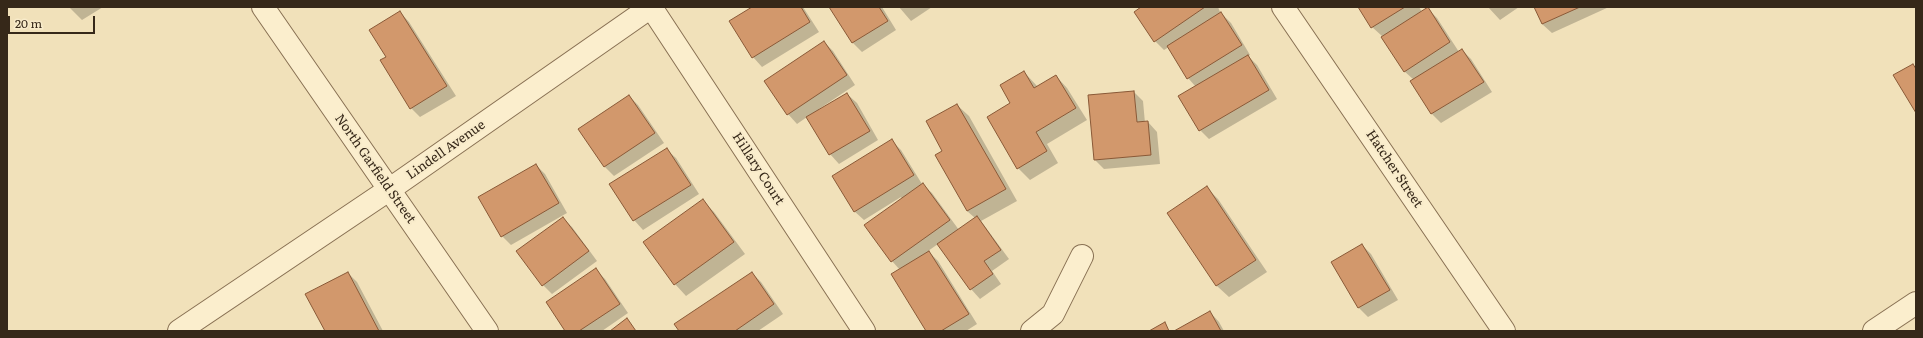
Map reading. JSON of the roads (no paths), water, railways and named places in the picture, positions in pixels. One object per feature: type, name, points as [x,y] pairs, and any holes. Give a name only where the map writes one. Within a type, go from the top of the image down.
[{"type":"street","name":"North Garfield Street","points":[[263,7],[487,331]]},
{"type":"street","name":"Lindell Avenue","points":[[179,331],[390,189],[651,7]]},
{"type":"street","name":"Hillary Court","points":[[651,7],[864,331]]},
{"type":"street","name":"Hatcher Street","points":[[1283,7],[1504,331]]},
{"type":"street","points":[[1032,331],[1053,314],[1082,256]]},
{"type":"street","points":[[1874,331],[1916,303]]}]
